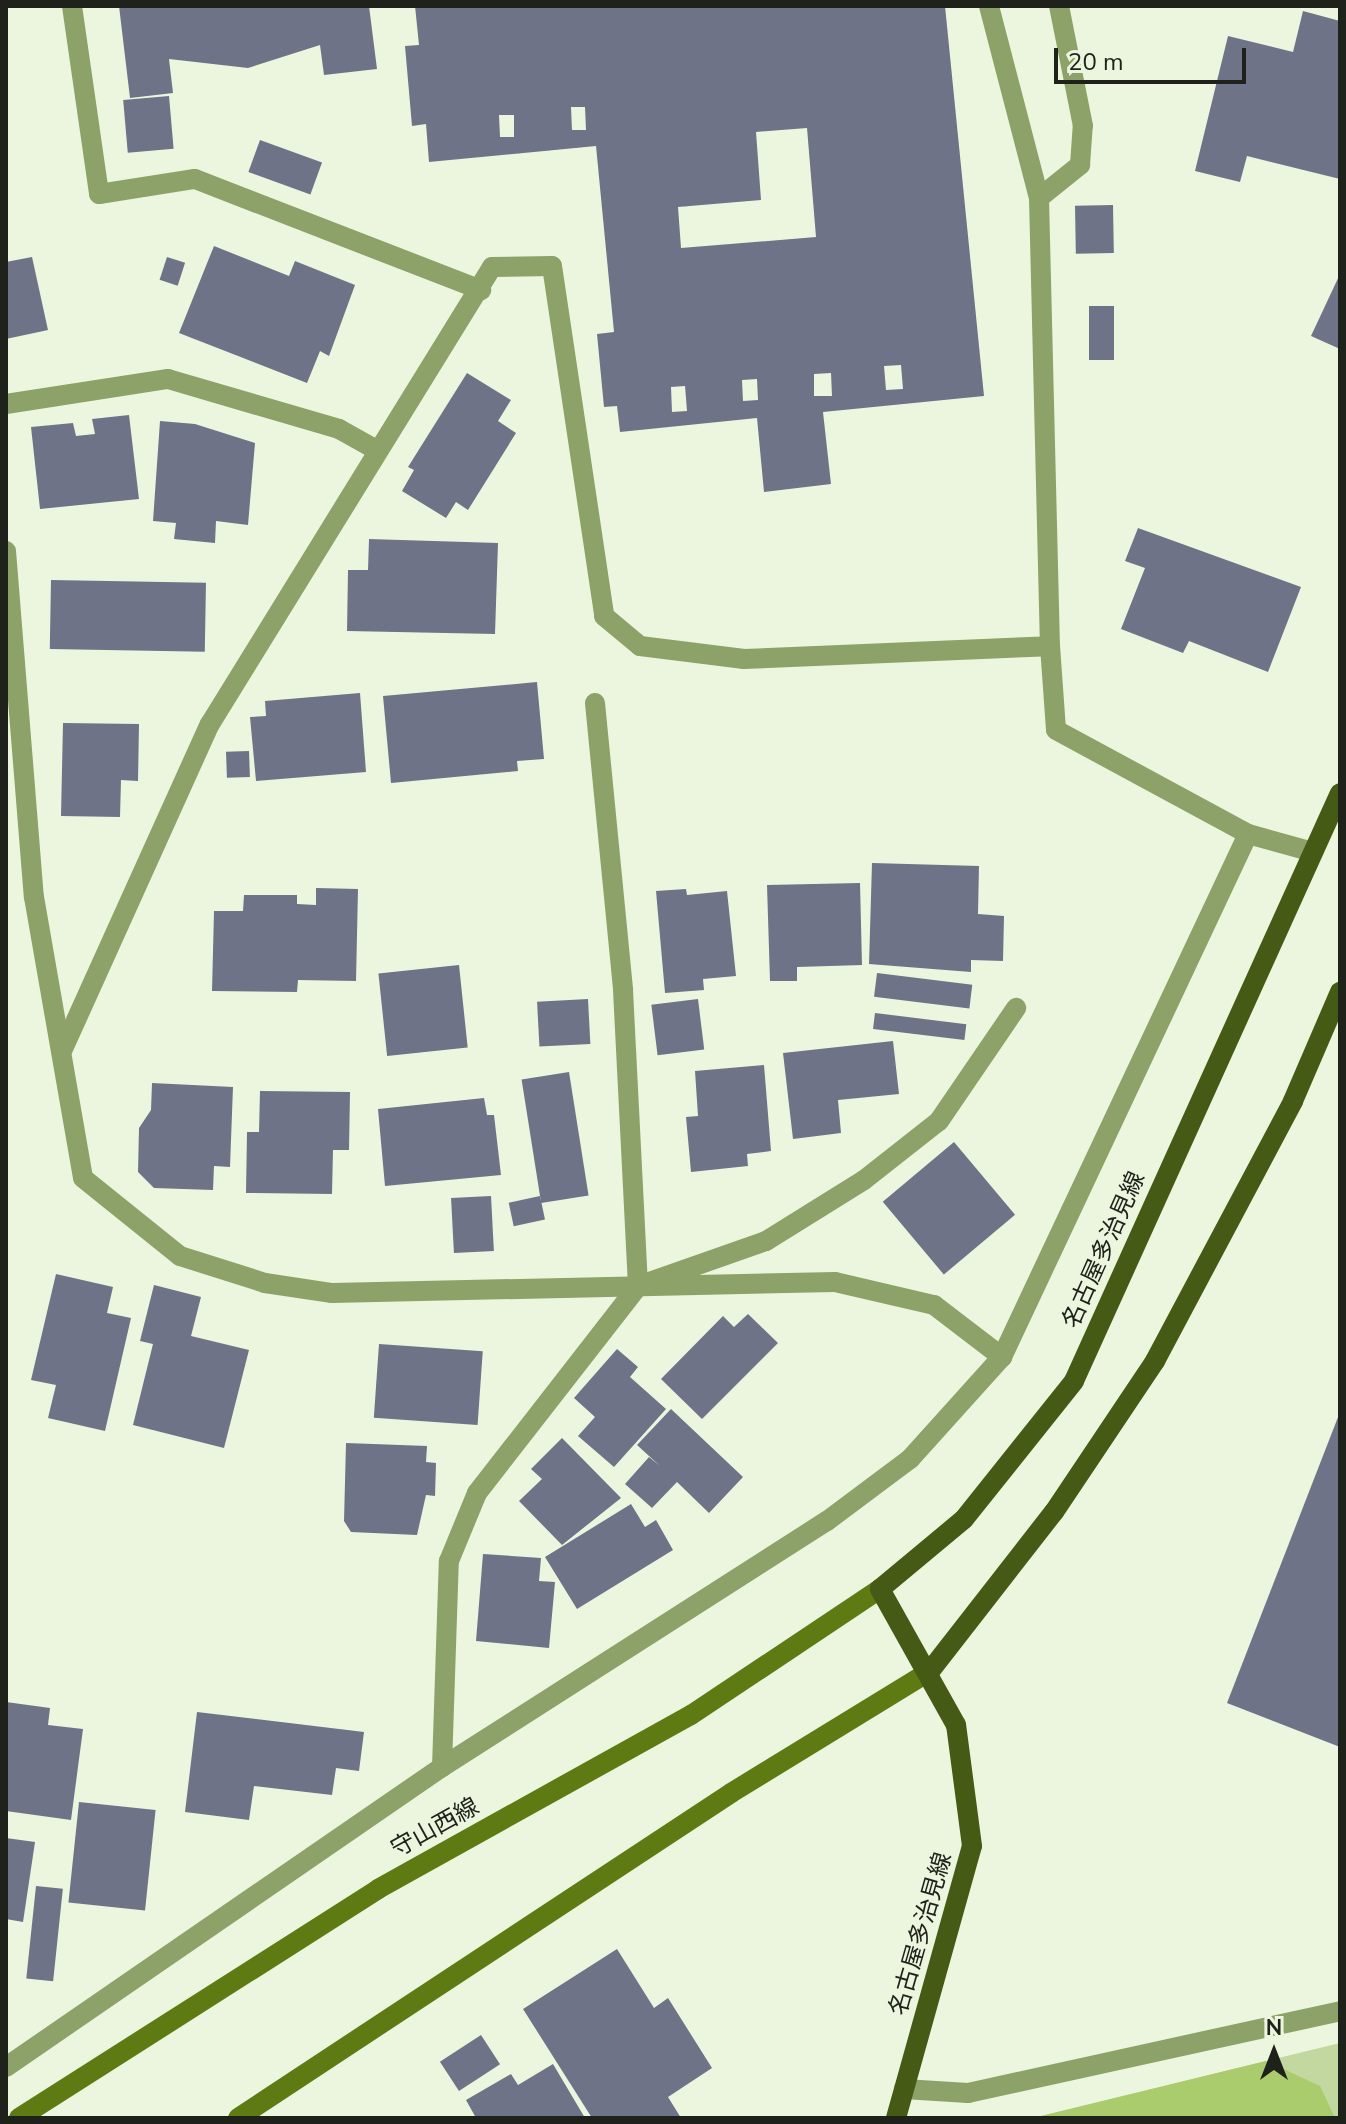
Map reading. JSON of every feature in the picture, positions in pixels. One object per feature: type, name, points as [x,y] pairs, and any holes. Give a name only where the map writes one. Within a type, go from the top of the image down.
[{"type":"main road","name":"名古屋多治見線","points":[[896,2118],[972,1846],[956,1725],[930,1671],[880,1589],[964,1519],[1074,1381],[1340,793]]},
{"type":"main road","points":[[238,2118],[731,1793],[930,1671],[1054,1512],[1155,1361],[1293,1101],[1340,992]]},
{"type":"main road","name":"守山西線","points":[[19,2118],[378,1889],[691,1715],[880,1589]]},
{"type":"street","points":[[72,6],[99,194],[195,179],[481,290]]},
{"type":"street","points":[[989,6],[1039,198],[1050,646],[1056,730],[1248,834],[1313,852]]},
{"type":"street","points":[[1039,198],[1080,165],[1083,126],[1059,6]]},
{"type":"street","points":[[63,1049],[210,724],[375,449],[481,290],[492,267],[552,266],[604,616],[640,646],[744,659],[1050,646]]},
{"type":"street","points":[[6,404],[168,379],[339,429],[375,449]]},
{"type":"street","points":[[6,551],[34,897],[63,1049],[83,1178],[180,1256],[265,1283],[332,1293],[835,1282],[892,1292],[934,1305],[1002,1357]]},
{"type":"street","points":[[595,703],[623,990],[638,1286]]},
{"type":"street","points":[[6,2067],[442,1767],[827,1521],[910,1459],[1002,1357],[1248,834]]},
{"type":"street","points":[[442,1767],[455,1547],[477,1493],[638,1286],[766,1241],[864,1180],[939,1121],[1016,1008]]},
{"type":"street","points":[[904,2089],[968,2093],[1340,2011]]},
{"type":"green space","points":[[1340,2043],[1340,2118],[1033,2118],[1266,2061]]},
{"type":"green space","points":[[1266,2061],[1320,2086],[1335,2118],[1033,2118]]},
{"type":"building","points":[[119,6],[369,6],[377,69],[324,75],[320,45],[248,68],[169,59],[173,93],[130,98]]},
{"type":"building","points":[[415,6],[945,6],[984,396],[823,412],[831,484],[764,492],[757,418],[620,432],[617,406],[604,407],[597,334],[614,332],[596,146],[429,162],[426,124],[412,126],[405,46],[419,45]],"holes":[[[571,107],[585,107],[586,130],[572,130]],[[499,115],[514,115],[514,137],[500,137]],[[807,128],[816,237],[681,248],[678,207],[761,200],[756,132]],[[901,365],[903,389],[886,390],[884,366]],[[831,373],[832,396],[814,396],[814,374]],[[757,379],[758,400],[743,401],[742,380]],[[685,386],[687,411],[672,412],[671,387]]]},
{"type":"building","points":[[1303,11],[1340,21],[1340,179],[1247,156],[1240,182],[1195,171],[1228,36],[1293,52]]},
{"type":"building","points":[[169,96],[174,149],[128,153],[123,100]]},
{"type":"building","points":[[260,140],[322,163],[310,195],[248,172]]},
{"type":"building","points":[[1113,205],[1114,253],[1076,254],[1075,206]]},
{"type":"building","points":[[214,246],[289,276],[295,261],[355,285],[329,356],[320,351],[307,383],[179,333]]},
{"type":"building","points":[[32,257],[48,330],[6,339],[6,262]]},
{"type":"building","points":[[167,257],[185,263],[178,286],[160,280]]},
{"type":"building","points":[[1340,274],[1340,349],[1311,336]]},
{"type":"building","points":[[1089,306],[1114,306],[1114,360],[1089,360]]},
{"type":"building","points":[[467,373],[511,400],[498,421],[516,433],[468,510],[456,502],[446,518],[402,491],[414,470],[408,467]]},
{"type":"building","points":[[129,415],[139,499],[40,509],[31,427],[73,423],[76,436],[95,434],[92,419]]},
{"type":"building","points":[[160,421],[195,424],[255,443],[248,525],[216,521],[215,543],[174,539],[176,523],[153,521]]},
{"type":"building","points":[[1138,528],[1301,587],[1268,672],[1189,641],[1183,653],[1121,629],[1145,568],[1125,561]]},
{"type":"building","points":[[369,539],[498,543],[495,634],[347,631],[348,570],[368,570]]},
{"type":"building","points":[[51,580],[206,583],[205,652],[50,649]]},
{"type":"building","points":[[537,682],[544,759],[517,761],[518,771],[391,783],[383,696]]},
{"type":"building","points":[[360,693],[366,772],[256,781],[250,717],[266,716],[265,701]]},
{"type":"building","points":[[63,723],[139,724],[138,781],[121,780],[120,817],[61,816]]},
{"type":"building","points":[[249,751],[250,777],[227,778],[226,752]]},
{"type":"building","points":[[872,863],[979,866],[978,914],[1004,916],[1003,961],[971,960],[971,972],[869,964]]},
{"type":"building","points":[[860,883],[862,965],[797,967],[797,981],[770,981],[767,885]]},
{"type":"building","points":[[316,888],[358,889],[356,981],[298,980],[297,992],[212,991],[214,911],[243,911],[244,895],[297,895],[297,904],[316,905]]},
{"type":"building","points":[[686,889],[687,895],[727,891],[736,976],[703,979],[704,990],[665,993],[656,891]]},
{"type":"building","points":[[459,965],[468,1048],[387,1056],[378,973]]},
{"type":"building","points":[[877,973],[972,985],[969,1009],[874,997]]},
{"type":"building","points":[[588,999],[590,1044],[539,1047],[537,1002]]},
{"type":"building","points":[[698,999],[704,1050],[658,1055],[651,1005]]},
{"type":"building","points":[[875,1013],[966,1024],[964,1040],[873,1029]]},
{"type":"building","points":[[893,1041],[899,1094],[838,1100],[841,1133],[793,1139],[783,1053]]},
{"type":"building","points":[[764,1065],[771,1151],[747,1154],[748,1166],[691,1172],[686,1117],[698,1116],[695,1071]]},
{"type":"building","points":[[569,1072],[589,1195],[541,1203],[522,1080]]},
{"type":"building","points":[[152,1083],[233,1087],[230,1167],[214,1166],[213,1190],[154,1188],[138,1172],[139,1128],[151,1110]]},
{"type":"building","points":[[260,1091],[350,1092],[349,1150],[333,1150],[332,1194],[246,1193],[247,1132],[259,1132]]},
{"type":"building","points":[[484,1098],[487,1115],[494,1115],[501,1175],[385,1186],[378,1109]]},
{"type":"building","points":[[954,1142],[1015,1215],[944,1275],[883,1202]]},
{"type":"building","points":[[491,1196],[494,1251],[454,1253],[451,1198]]},
{"type":"building","points":[[540,1196],[545,1219],[514,1226],[509,1203]]},
{"type":"building","points":[[56,1274],[113,1287],[107,1313],[131,1318],[105,1431],[48,1418],[56,1385],[31,1380]]},
{"type":"building","points":[[154,1285],[201,1297],[191,1336],[249,1350],[224,1448],[133,1425],[153,1344],[140,1341]]},
{"type":"building","points":[[748,1314],[778,1343],[702,1419],[661,1379],[723,1316],[734,1327]]},
{"type":"building","points":[[379,1344],[483,1351],[478,1425],[374,1418]]},
{"type":"building","points":[[617,1349],[638,1367],[630,1377],[666,1409],[614,1467],[578,1436],[595,1417],[574,1398]]},
{"type":"building","points":[[671,1409],[743,1477],[709,1513],[677,1482],[652,1508],[625,1484],[649,1457],[660,1466],[637,1445]]},
{"type":"building","points":[[1340,1412],[1340,1747],[1227,1703]]},
{"type":"building","points":[[562,1438],[621,1498],[562,1545],[519,1501],[542,1479],[531,1469]]},
{"type":"building","points":[[346,1443],[427,1446],[426,1462],[436,1463],[435,1496],[426,1495],[417,1535],[351,1532],[344,1521]]},
{"type":"building","points":[[631,1504],[645,1527],[656,1520],[673,1550],[577,1609],[545,1557]]},
{"type":"building","points":[[483,1554],[541,1558],[539,1581],[555,1582],[549,1648],[476,1641]]},
{"type":"building","points":[[6,1702],[50,1708],[48,1725],[83,1729],[71,1820],[6,1811]]},
{"type":"building","points":[[197,1712],[364,1732],[359,1771],[336,1768],[332,1795],[254,1786],[249,1820],[185,1812]]},
{"type":"building","points":[[79,1802],[156,1810],[145,1910],[68,1902]]},
{"type":"building","points":[[6,1838],[35,1842],[23,1922],[6,1919]]},
{"type":"building","points":[[36,1886],[63,1889],[53,1981],[26,1978]]},
{"type":"building","points":[[617,1949],[654,2008],[668,1998],[712,2068],[668,2097],[681,2118],[592,2118],[523,2009]]},
{"type":"building","points":[[481,2035],[500,2064],[459,2091],[440,2062]]},
{"type":"building","points":[[553,2064],[585,2118],[476,2118],[466,2100],[511,2074],[518,2085]]}]
